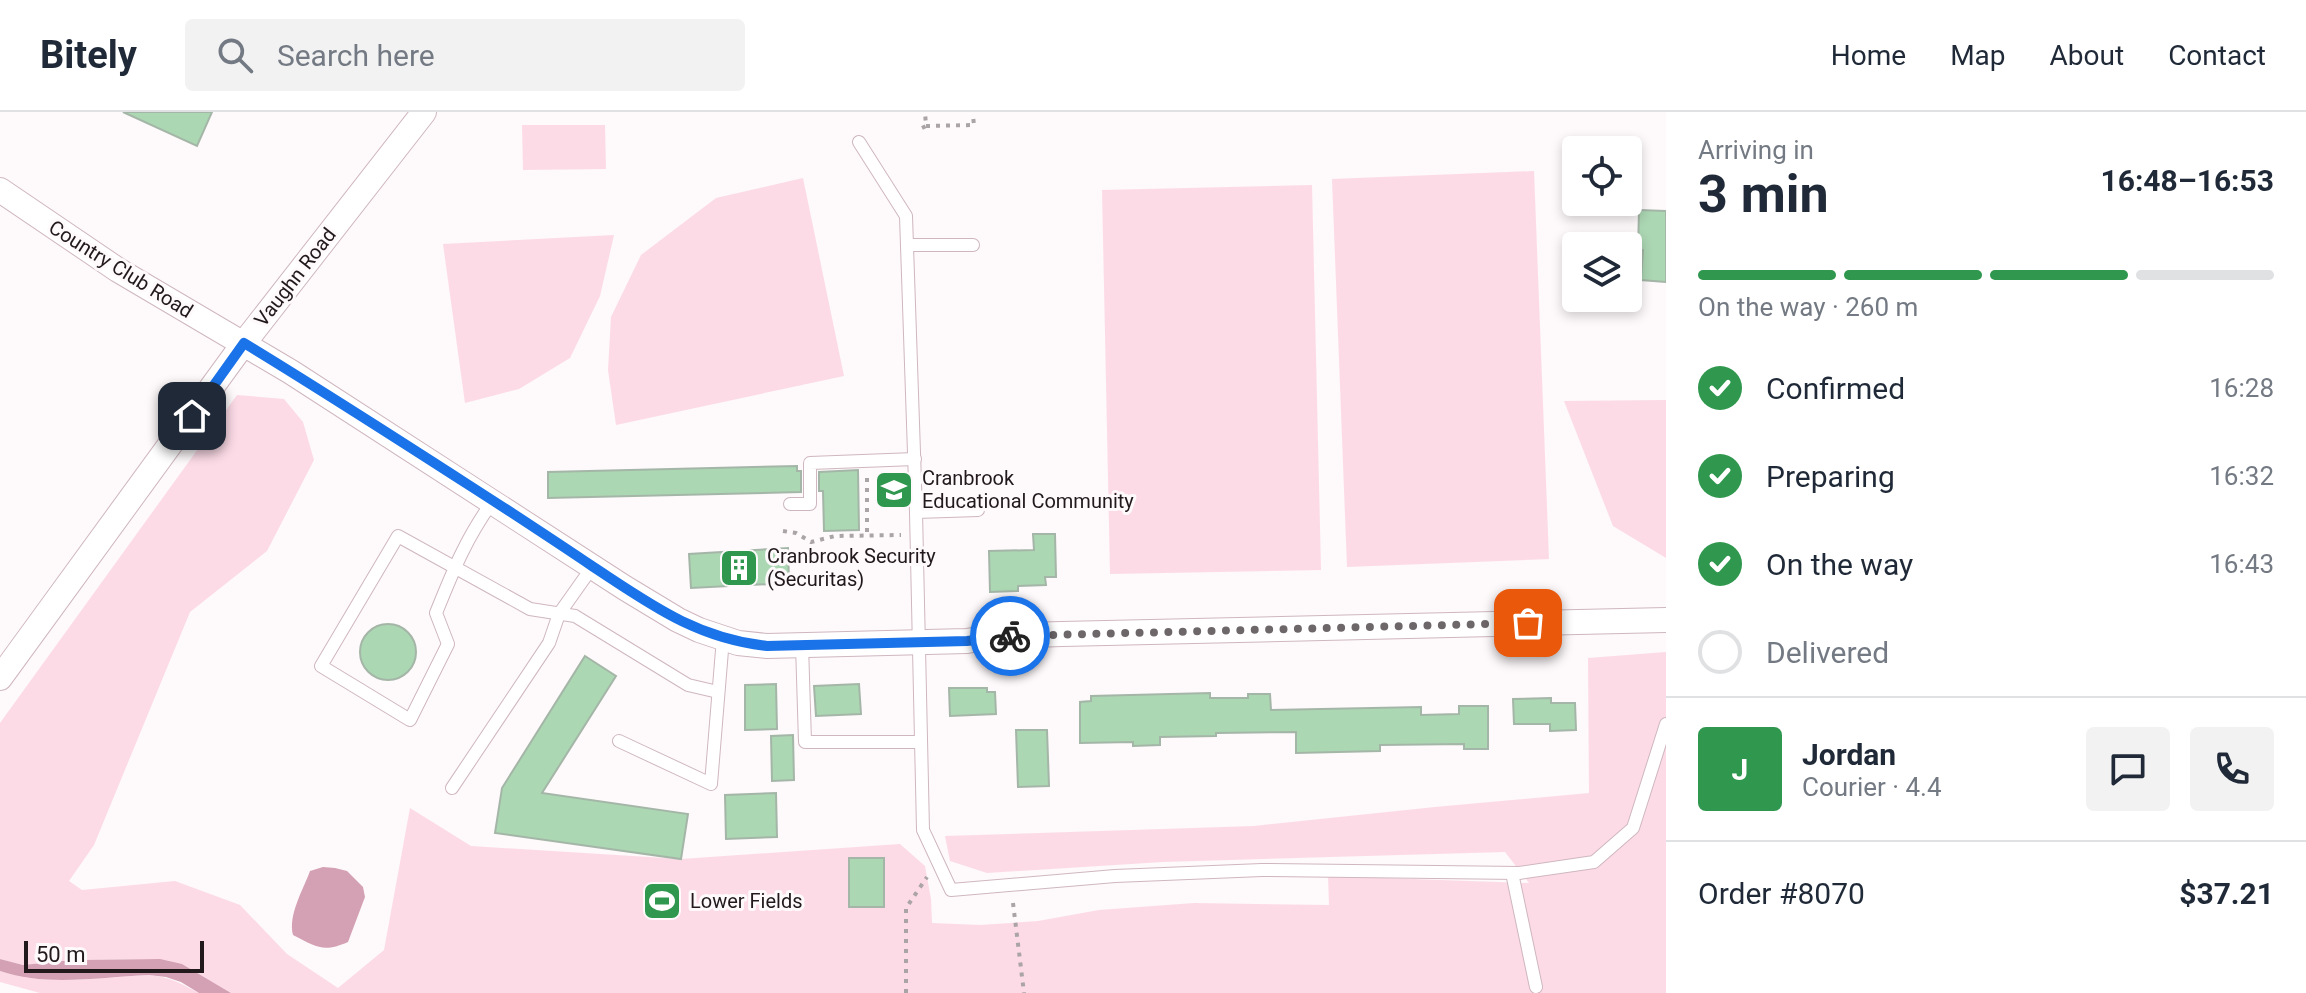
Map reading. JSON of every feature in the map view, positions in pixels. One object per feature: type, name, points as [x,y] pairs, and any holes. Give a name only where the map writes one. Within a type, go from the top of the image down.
[{"type":"street","name":"Vaughn Road","points":[[0,678],[244,343],[424,112]]},
{"type":"street","name":"Country Club Road","points":[[0,190],[118,270],[244,343],[678,620],[738,643],[767,646],[967,641],[995,636],[1062,634],[1666,620]]},
{"type":"lane","points":[[859,142],[906,216],[923,830],[951,890],[1115,876],[1262,870],[1512,873],[1594,862],[1633,828],[1666,724]]},
{"type":"lane","points":[[908,245],[973,245]]},
{"type":"lane","points":[[790,504],[810,504],[810,463],[915,459]]},
{"type":"lane","points":[[493,501],[472,530],[454,567],[436,613],[448,644],[410,720],[321,666],[398,536],[454,567],[530,609],[575,616],[688,685],[718,692]]},
{"type":"lane","points":[[916,512],[978,510]]},
{"type":"lane","points":[[452,788],[549,643],[559,614],[593,566]]},
{"type":"lane","points":[[619,741],[711,784],[723,638]]},
{"type":"lane","points":[[802,645],[805,742],[921,742]]},
{"type":"lane","points":[[1512,873],[1536,987]]},
{"type":"path","points":[[925,112],[924,127],[974,125],[973,116]]},
{"type":"path","points":[[867,461],[867,536]]},
{"type":"path","points":[[783,531],[796,533],[811,542],[835,536],[917,535]]},
{"type":"path","points":[[906,993],[906,908],[938,862]]},
{"type":"path","points":[[1010,885],[1024,993]]},
{"type":"shaded area","points":[[522,125],[605,125],[606,169],[523,170]]},
{"type":"shaded area","points":[[1534,171],[1549,559],[1347,567],[1332,179]]},
{"type":"shaded area","points":[[803,178],[844,376],[616,425],[608,370],[611,317],[641,255],[716,198]]},
{"type":"shaded area","points":[[1312,185],[1321,570],[1110,574],[1102,190]]},
{"type":"shaded area","points":[[614,235],[600,296],[570,358],[519,389],[465,403],[443,244]]},
{"type":"shaded area","points":[[237,395],[284,399],[303,422],[314,460],[267,551],[190,612],[94,845],[69,881],[82,890],[175,881],[240,905],[287,954],[338,988],[384,950],[410,808],[471,846],[681,859],[900,844],[925,866],[932,923],[980,925],[1038,921],[1099,910],[1194,903],[1329,905],[1328,876],[1529,883],[1505,852],[1163,862],[987,873],[950,861],[945,836],[1254,826],[1589,793],[1588,658],[1666,652],[1666,993],[231,993],[182,964],[148,959],[73,960],[23,965],[0,959],[0,723]]},
{"type":"shaded area","points":[[1666,400],[1666,558],[1613,526],[1564,401]]},
{"type":"shaded area","points":[[323,867],[347,871],[363,887],[365,897],[348,942],[326,948],[293,935],[292,927],[297,903],[310,871]]},
{"type":"shaded area","points":[[0,959],[23,965],[73,960],[160,959],[182,964],[231,993],[199,993],[181,982],[149,975],[36,979],[0,971]]},
{"type":"shaded area","points":[[0,971],[54,980],[149,975],[169,979],[199,993],[40,993],[0,982]]},
{"type":"building","points":[[123,112],[212,112],[197,146]]},
{"type":"building","points":[[1642,210],[1666,211],[1666,282],[1642,280],[1642,232],[1638,232]]},
{"type":"building","points":[[797,466],[797,471],[801,471],[801,492],[548,498],[548,472]]},
{"type":"building","points":[[858,470],[859,530],[824,531],[819,472]]},
{"type":"building","points":[[1033,534],[1055,534],[1056,577],[1045,577],[1046,585],[1018,586],[1018,591],[990,592],[989,551],[1034,550]]},
{"type":"building","name":"Cranbrook Security (Securitas)","points":[[788,548],[789,583],[691,588],[689,554]]},
{"type":"building","points":[[388,624],[408,632],[416,652],[408,672],[388,680],[368,672],[360,652],[368,632]]},
{"type":"building","points":[[585,656],[616,676],[542,793],[688,814],[681,859],[495,833],[502,788]]},
{"type":"building","points":[[776,684],[777,729],[745,730],[745,685]]},
{"type":"building","points":[[859,684],[861,714],[816,716],[814,686]]},
{"type":"building","points":[[949,688],[987,688],[987,692],[995,692],[996,714],[950,716]]},
{"type":"building","points":[[1210,693],[1210,698],[1248,698],[1248,694],[1270,694],[1271,710],[1421,707],[1421,715],[1459,714],[1459,706],[1488,706],[1488,749],[1464,749],[1464,744],[1380,745],[1380,751],[1296,753],[1296,732],[1160,737],[1160,745],[1080,743],[1080,702],[1091,701],[1091,696]]},
{"type":"building","points":[[1551,698],[1551,703],[1575,703],[1576,730],[1550,731],[1550,724],[1514,724],[1513,699]]},
{"type":"building","points":[[1016,730],[1047,730],[1049,786],[1018,787]]},
{"type":"building","points":[[793,735],[794,780],[772,781],[771,736]]},
{"type":"building","points":[[776,793],[777,837],[726,839],[725,795]]},
{"type":"building","points":[[849,858],[884,858],[884,907],[849,907]]},
{"type":"way so far","points":[[1010,636],[1528,623]]},
{"type":"place","name":"Cranbrook Educational Community","points":[[894,490]]},
{"type":"place","name":"Cranbrook Security (Securitas)","points":[[739,568]]},
{"type":"place","name":"Lower Fields","points":[[662,901]]},
{"type":"route","points":[[192,416],[244,343],[625,588],[699,630],[738,643],[767,646],[967,641],[1010,636]]}]
